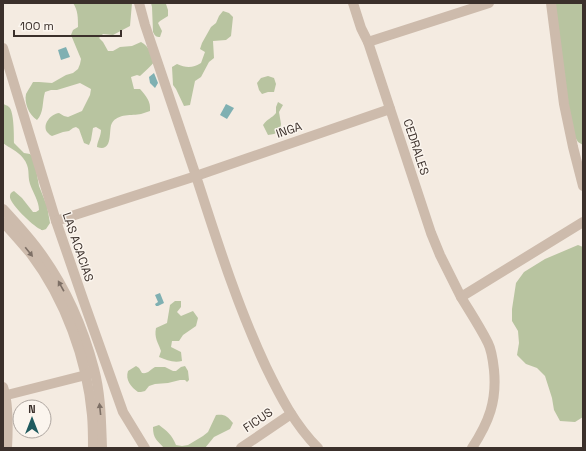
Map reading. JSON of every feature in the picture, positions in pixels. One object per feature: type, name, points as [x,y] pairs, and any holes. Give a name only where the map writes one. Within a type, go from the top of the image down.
[{"type":"street","points":[[139,3],[234,290],[256,344],[279,394],[291,414],[318,448]]},
{"type":"street","name":"CEDRALES","points":[[353,3],[361,28],[368,42],[430,233],[461,297],[488,344],[493,360],[495,380],[494,396],[490,415],[482,433],[472,448]]},
{"type":"street","points":[[368,42],[489,3]]},
{"type":"street","points":[[551,3],[564,104],[583,186]]},
{"type":"street","name":"LAS ACACIAS","points":[[3,48],[56,221],[109,373],[123,412],[145,448]]},
{"type":"street","name":"INGA","points":[[196,176],[390,109]]},
{"type":"street","points":[[56,221],[196,176]]},
{"type":"street","points":[[3,209],[39,250],[58,279],[74,311],[85,340],[90,372],[101,415],[102,448]]},
{"type":"street","points":[[3,222],[41,269],[56,295],[90,372],[93,448]]},
{"type":"street","points":[[461,297],[583,222]]},
{"type":"street","points":[[90,372],[103,355]]},
{"type":"street","points":[[7,448],[8,435],[4,392],[90,372],[109,373]]},
{"type":"street","name":"FICUS","points":[[241,448],[291,414]]},
{"type":"green space","points":[[73,3],[132,3],[130,26],[113,35],[103,34],[99,38],[108,51],[113,51],[120,47],[132,46],[141,42],[148,48],[155,61],[140,76],[137,75],[131,77],[134,89],[140,89],[148,99],[150,111],[141,114],[121,116],[115,120],[111,126],[108,144],[106,147],[102,148],[97,147],[101,130],[96,127],[93,128],[89,145],[84,143],[79,129],[76,127],[69,131],[52,136],[46,129],[46,123],[53,115],[59,113],[68,117],[82,111],[90,95],[91,89],[80,83],[45,92],[42,111],[37,120],[29,112],[26,105],[26,94],[33,82],[52,83],[78,69],[81,59],[71,35],[73,30],[78,27],[77,11]]},
{"type":"green space","points":[[151,3],[166,4],[168,10],[168,16],[158,23],[162,31],[160,37],[156,36],[153,32]]},
{"type":"green space","points":[[555,3],[583,3],[583,145],[578,142],[569,127]]},
{"type":"green space","points":[[223,11],[229,13],[233,17],[231,36],[226,40],[213,41],[214,58],[209,62],[201,77],[195,81],[190,105],[184,106],[173,85],[172,67],[177,64],[192,67],[201,63],[205,52],[200,49],[202,43],[211,27],[216,23]]},
{"type":"green space","points":[[268,76],[274,78],[276,84],[274,92],[262,94],[257,83],[261,78]]},
{"type":"green space","points":[[278,102],[283,105],[279,112],[281,124],[280,131],[268,135],[263,125],[276,113]]},
{"type":"green space","points":[[3,104],[7,105],[11,109],[14,143],[24,153],[32,156],[39,186],[47,206],[50,223],[44,230],[37,227],[27,219],[10,199],[10,194],[14,191],[22,198],[33,212],[39,210],[37,200],[30,184],[28,168],[25,162],[19,153],[3,143]]},
{"type":"green space","points":[[578,245],[583,247],[583,417],[575,422],[560,421],[554,410],[545,376],[537,368],[526,364],[517,355],[519,343],[518,331],[512,321],[512,309],[516,283],[524,272],[545,259]]},
{"type":"green space","points":[[175,301],[181,301],[181,307],[177,312],[181,316],[193,311],[198,318],[196,326],[183,335],[179,341],[172,341],[171,347],[181,352],[182,361],[176,362],[159,357],[161,351],[156,335],[156,328],[167,323],[170,305]]},
{"type":"green space","points":[[136,366],[142,373],[144,373],[155,367],[165,367],[176,371],[185,366],[188,371],[189,380],[187,382],[185,380],[180,380],[155,384],[149,386],[145,391],[138,392],[131,386],[127,377],[128,371]]},
{"type":"green space","points":[[216,415],[226,416],[233,423],[230,429],[214,437],[205,448],[164,448],[156,439],[154,434],[153,427],[159,425],[173,438],[176,445],[188,445],[208,432]]},
{"type":"water","points":[[66,47],[70,57],[61,60],[58,50]]},
{"type":"water","points":[[154,73],[158,83],[155,88],[150,83],[149,77]]},
{"type":"water","points":[[226,104],[234,108],[227,119],[220,115]]},
{"type":"water","points":[[160,293],[164,303],[156,306],[155,304],[158,302],[155,295]]}]
